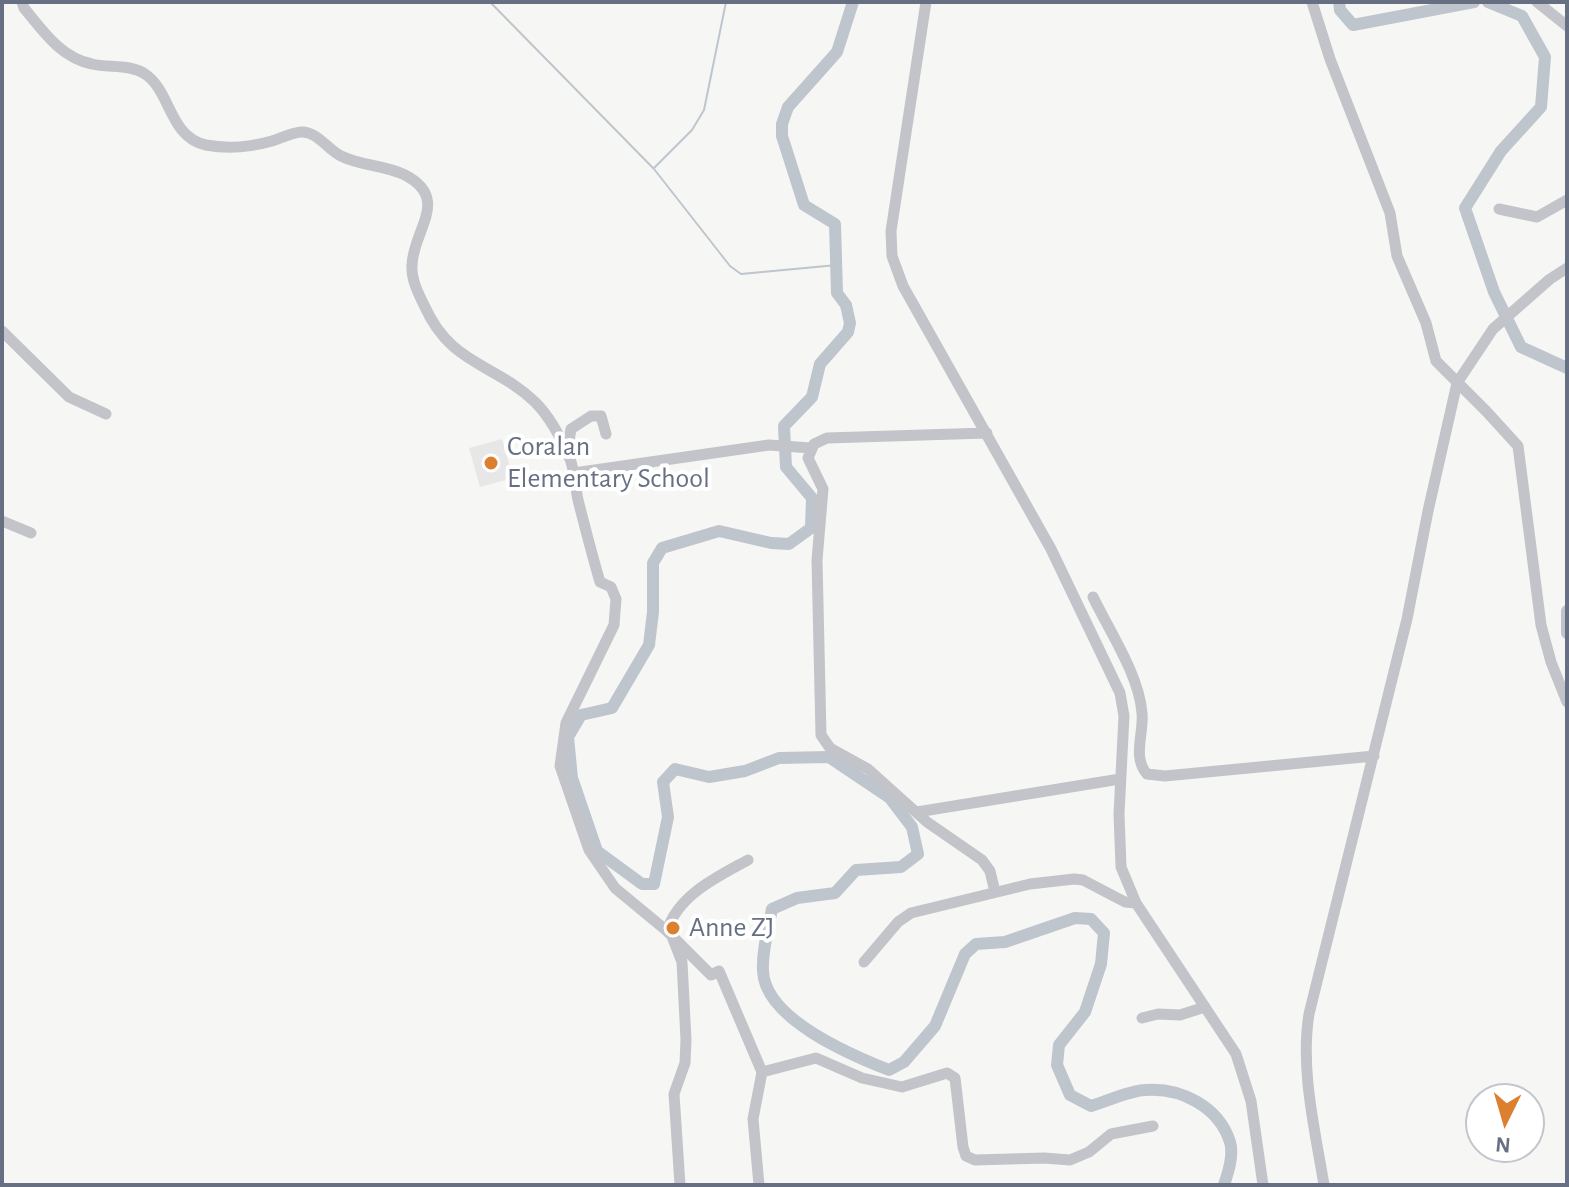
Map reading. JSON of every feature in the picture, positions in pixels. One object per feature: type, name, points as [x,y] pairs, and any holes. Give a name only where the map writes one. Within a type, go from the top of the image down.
[{"type":"street","points":[[22,2],[53,42],[75,59],[136,69],[149,76],[181,129],[197,142],[238,147],[257,145],[301,132],[310,133],[343,157],[406,176],[421,187],[428,197],[428,210],[411,264],[413,279],[425,308],[448,344],[466,359],[507,379],[543,410],[574,473],[600,582],[611,587],[616,599],[614,625],[566,723],[560,766],[595,862],[602,866],[615,888],[669,933],[711,975],[719,971],[762,1072],[753,1119],[759,1185]]},
{"type":"street","points":[[926,2],[891,231],[892,256],[903,286],[1051,549],[1116,685],[1123,706],[1119,855],[1136,903],[1232,1047],[1246,1080],[1263,1185]]},
{"type":"street","points":[[1312,2],[1330,59],[1390,213],[1397,256],[1426,323],[1433,355],[1440,367],[1518,446],[1541,625],[1567,702]]},
{"type":"street","points":[[1537,2],[1567,26]]},
{"type":"street","points":[[1499,209],[1537,217],[1567,200]]},
{"type":"street","points":[[1324,1185],[1313,1114],[1307,1028],[1407,619],[1457,383],[1493,329],[1567,268]]},
{"type":"street","points":[[2,331],[69,397],[106,414]]},
{"type":"street","points":[[564,448],[571,429],[591,416],[602,418],[606,434]]},
{"type":"street","points":[[987,433],[827,438],[808,453],[809,465],[820,479],[823,489],[817,560],[821,735],[830,748],[874,773],[917,812],[982,860],[990,871],[995,892]]},
{"type":"street","points":[[574,473],[774,444],[811,448]]},
{"type":"street","points":[[2,521],[31,533]]},
{"type":"street","points":[[1093,597],[1138,692],[1142,715],[1139,746],[1143,770],[1152,777],[1374,756]]},
{"type":"street","points":[[1123,745],[1139,746]]},
{"type":"street","points":[[917,812],[1120,779]]},
{"type":"street","points":[[680,1185],[674,1094],[685,1063],[686,1040],[682,962],[669,933],[674,913],[684,901],[748,860]]},
{"type":"street","points":[[864,962],[904,917],[928,908],[1030,884],[1083,880],[1125,902],[1136,903]]},
{"type":"street","points":[[1142,1018],[1158,1014],[1180,1015],[1205,1007]]},
{"type":"street","points":[[762,1072],[816,1058],[862,1078],[893,1086],[902,1087],[952,1074],[963,1147],[966,1156],[975,1160],[1070,1160],[1089,1152],[1111,1134],[1153,1126]]},
{"type":"shaded area","name":"Coralan Elementary School","points":[[502,439],[513,478],[480,487],[469,448]]},
{"type":"waterway","points":[[490,2],[654,169],[730,266],[741,274],[837,265]]},
{"type":"waterway","points":[[654,168],[692,130],[704,110],[726,2]]},
{"type":"waterway","points":[[853,2],[837,52],[788,107],[782,124],[782,136],[804,205],[835,224],[837,293],[846,305],[850,323],[848,332],[820,364],[812,397],[784,426],[786,467],[812,498],[811,528],[789,544],[719,531],[662,548],[653,563],[649,645],[612,708],[581,715],[568,737],[572,778],[597,851],[642,884],[654,884],[668,817],[663,782],[675,769],[709,777],[745,771],[779,758],[829,757],[890,798],[912,827],[918,854],[901,867],[856,870],[835,893],[797,898],[772,909],[763,963],[767,988],[778,1005],[794,1019],[833,1045],[889,1070],[904,1062],[935,1026],[965,954],[976,944],[1005,942],[1075,918],[1091,919],[1104,933],[1101,964],[1085,1012],[1059,1045],[1057,1065],[1070,1095],[1091,1106],[1125,1094],[1159,1090],[1197,1102],[1217,1119],[1230,1142],[1231,1158],[1224,1185]]},
{"type":"waterway","points":[[1339,2],[1340,10],[1353,25],[1474,2]]},
{"type":"waterway","points":[[1488,2],[1522,16],[1545,57],[1541,107],[1501,151],[1465,208],[1494,292],[1521,347],[1567,368]]},
{"type":"waterway","points":[[1567,611],[1567,633]]},
{"type":"place","name":"Coralan Elementary School","points":[[491,463]]},
{"type":"place","name":"Anne ZJ","points":[[673,928]]}]
